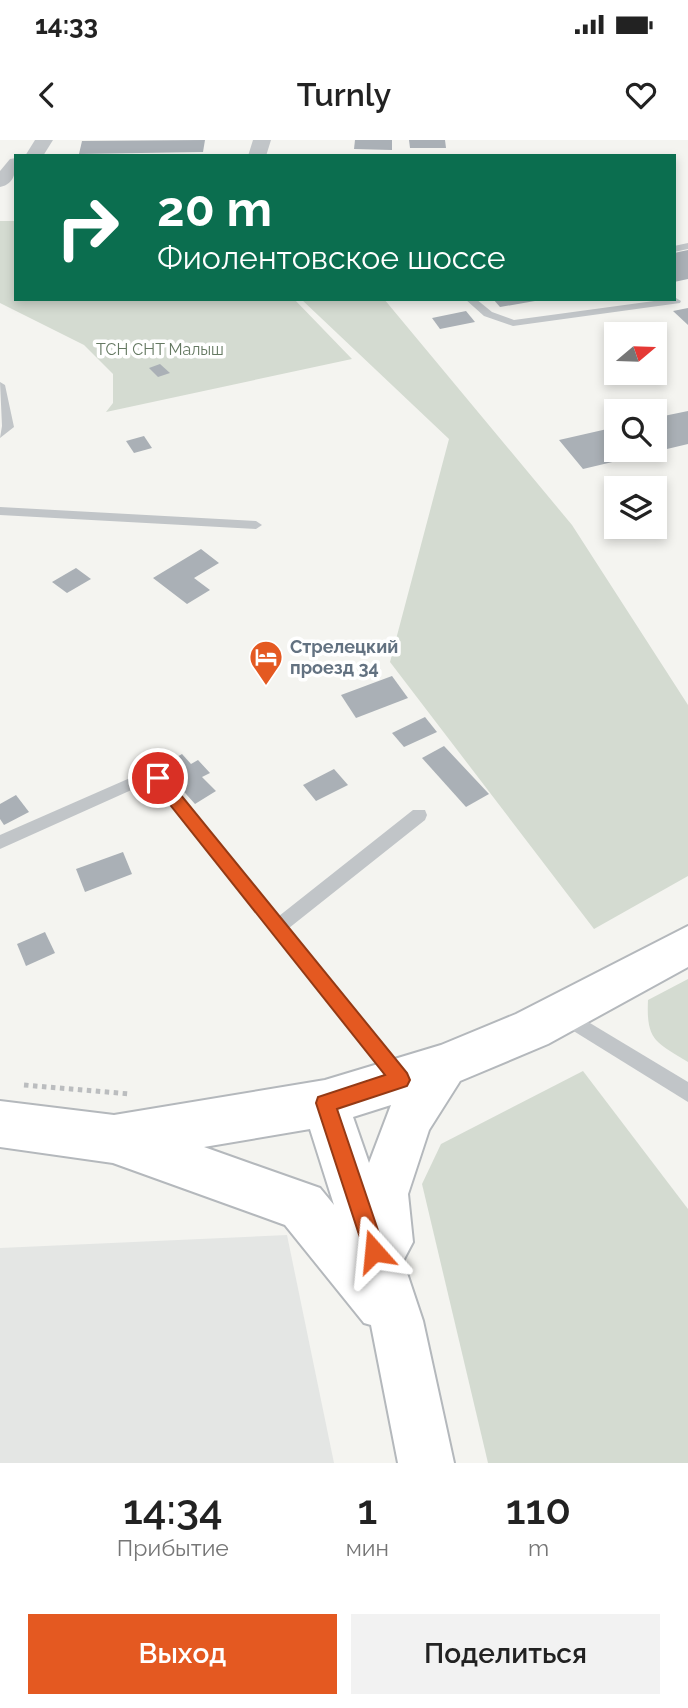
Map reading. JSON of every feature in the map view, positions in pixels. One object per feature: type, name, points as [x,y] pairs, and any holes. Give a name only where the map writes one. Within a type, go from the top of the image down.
[{"type":"main road","points":[[114,1139],[325,1103],[422,1073],[532,1029],[688,945]]},
{"type":"main road","points":[[422,1073],[383,1194],[397,1321],[426,1463]]},
{"type":"main road","points":[[325,1103],[397,1321]]},
{"type":"main road","points":[[7,1104],[302,1206],[397,1321]]},
{"type":"street","points":[[0,182],[14,165]]},
{"type":"lane","points":[[472,301],[488,314],[513,323],[676,301]]},
{"type":"lane","points":[[0,385],[8,427],[0,435]]},
{"type":"lane","points":[[0,511],[256,525]]},
{"type":"lane","points":[[0,842],[146,777],[158,778],[277,927],[422,1073]]},
{"type":"lane","points":[[277,927],[419,815]]},
{"type":"lane","points":[[561,1013],[688,1093]]},
{"type":"path","points":[[7,1104],[138,1095]]},
{"type":"shaded area","points":[[287,1235],[334,1463],[0,1463],[0,1248]]},
{"type":"green space","name":"ТСН СНТ Малыш","points":[[0,221],[14,221],[14,301],[296,301],[352,359],[106,412],[113,403],[113,374],[84,345],[0,303]]},
{"type":"green space","points":[[303,301],[386,301],[572,525],[688,705],[688,876],[594,929],[390,662],[449,439]]},
{"type":"green space","points":[[688,979],[688,1062],[655,1039],[649,1024],[648,1000]]},
{"type":"green space","points":[[583,1071],[688,1209],[688,1463],[488,1463],[422,1184],[441,1144]]},
{"type":"building","points":[[205,140],[203,152],[79,154],[82,141]]},
{"type":"building","points":[[355,140],[392,140],[392,150],[354,149]]},
{"type":"building","points":[[409,140],[445,140],[446,148],[410,148]]},
{"type":"building","points":[[688,250],[688,279],[676,282],[676,253]]},
{"type":"building","points":[[495,301],[535,301],[500,307]]},
{"type":"building","points":[[688,308],[688,325],[673,311]]},
{"type":"building","points":[[466,311],[475,322],[440,329],[432,318]]},
{"type":"building","points":[[160,364],[170,373],[158,377],[149,368]]},
{"type":"building","points":[[688,411],[688,444],[667,449],[667,415]]},
{"type":"building","points":[[604,430],[604,462],[612,462],[583,469],[559,440]]},
{"type":"building","points":[[144,436],[152,448],[134,453],[126,441]]},
{"type":"building","points":[[201,549],[219,563],[194,578],[210,590],[187,604],[153,578]]},
{"type":"building","points":[[76,568],[91,579],[67,593],[52,582]]},
{"type":"building","points":[[392,676],[408,698],[356,718],[341,695]]},
{"type":"building","points":[[425,717],[437,732],[404,747],[392,733]]},
{"type":"building","points":[[444,746],[489,794],[466,807],[422,758]]},
{"type":"building","points":[[182,754],[191,764],[198,760],[210,773],[202,777],[216,791],[195,804],[161,766]]},
{"type":"building","points":[[334,769],[348,785],[316,801],[303,785]]},
{"type":"building","points":[[16,795],[29,812],[4,825],[0,819],[0,804]]},
{"type":"building","points":[[123,852],[132,874],[85,892],[76,869]]},
{"type":"building","points":[[45,932],[55,953],[26,966],[17,944]]},
{"type":"place","name":"Стрелецкий проезд 34","points":[[266,687]]},
{"type":"route","points":[[158,778],[400,1080],[325,1103],[374,1251]]}]
